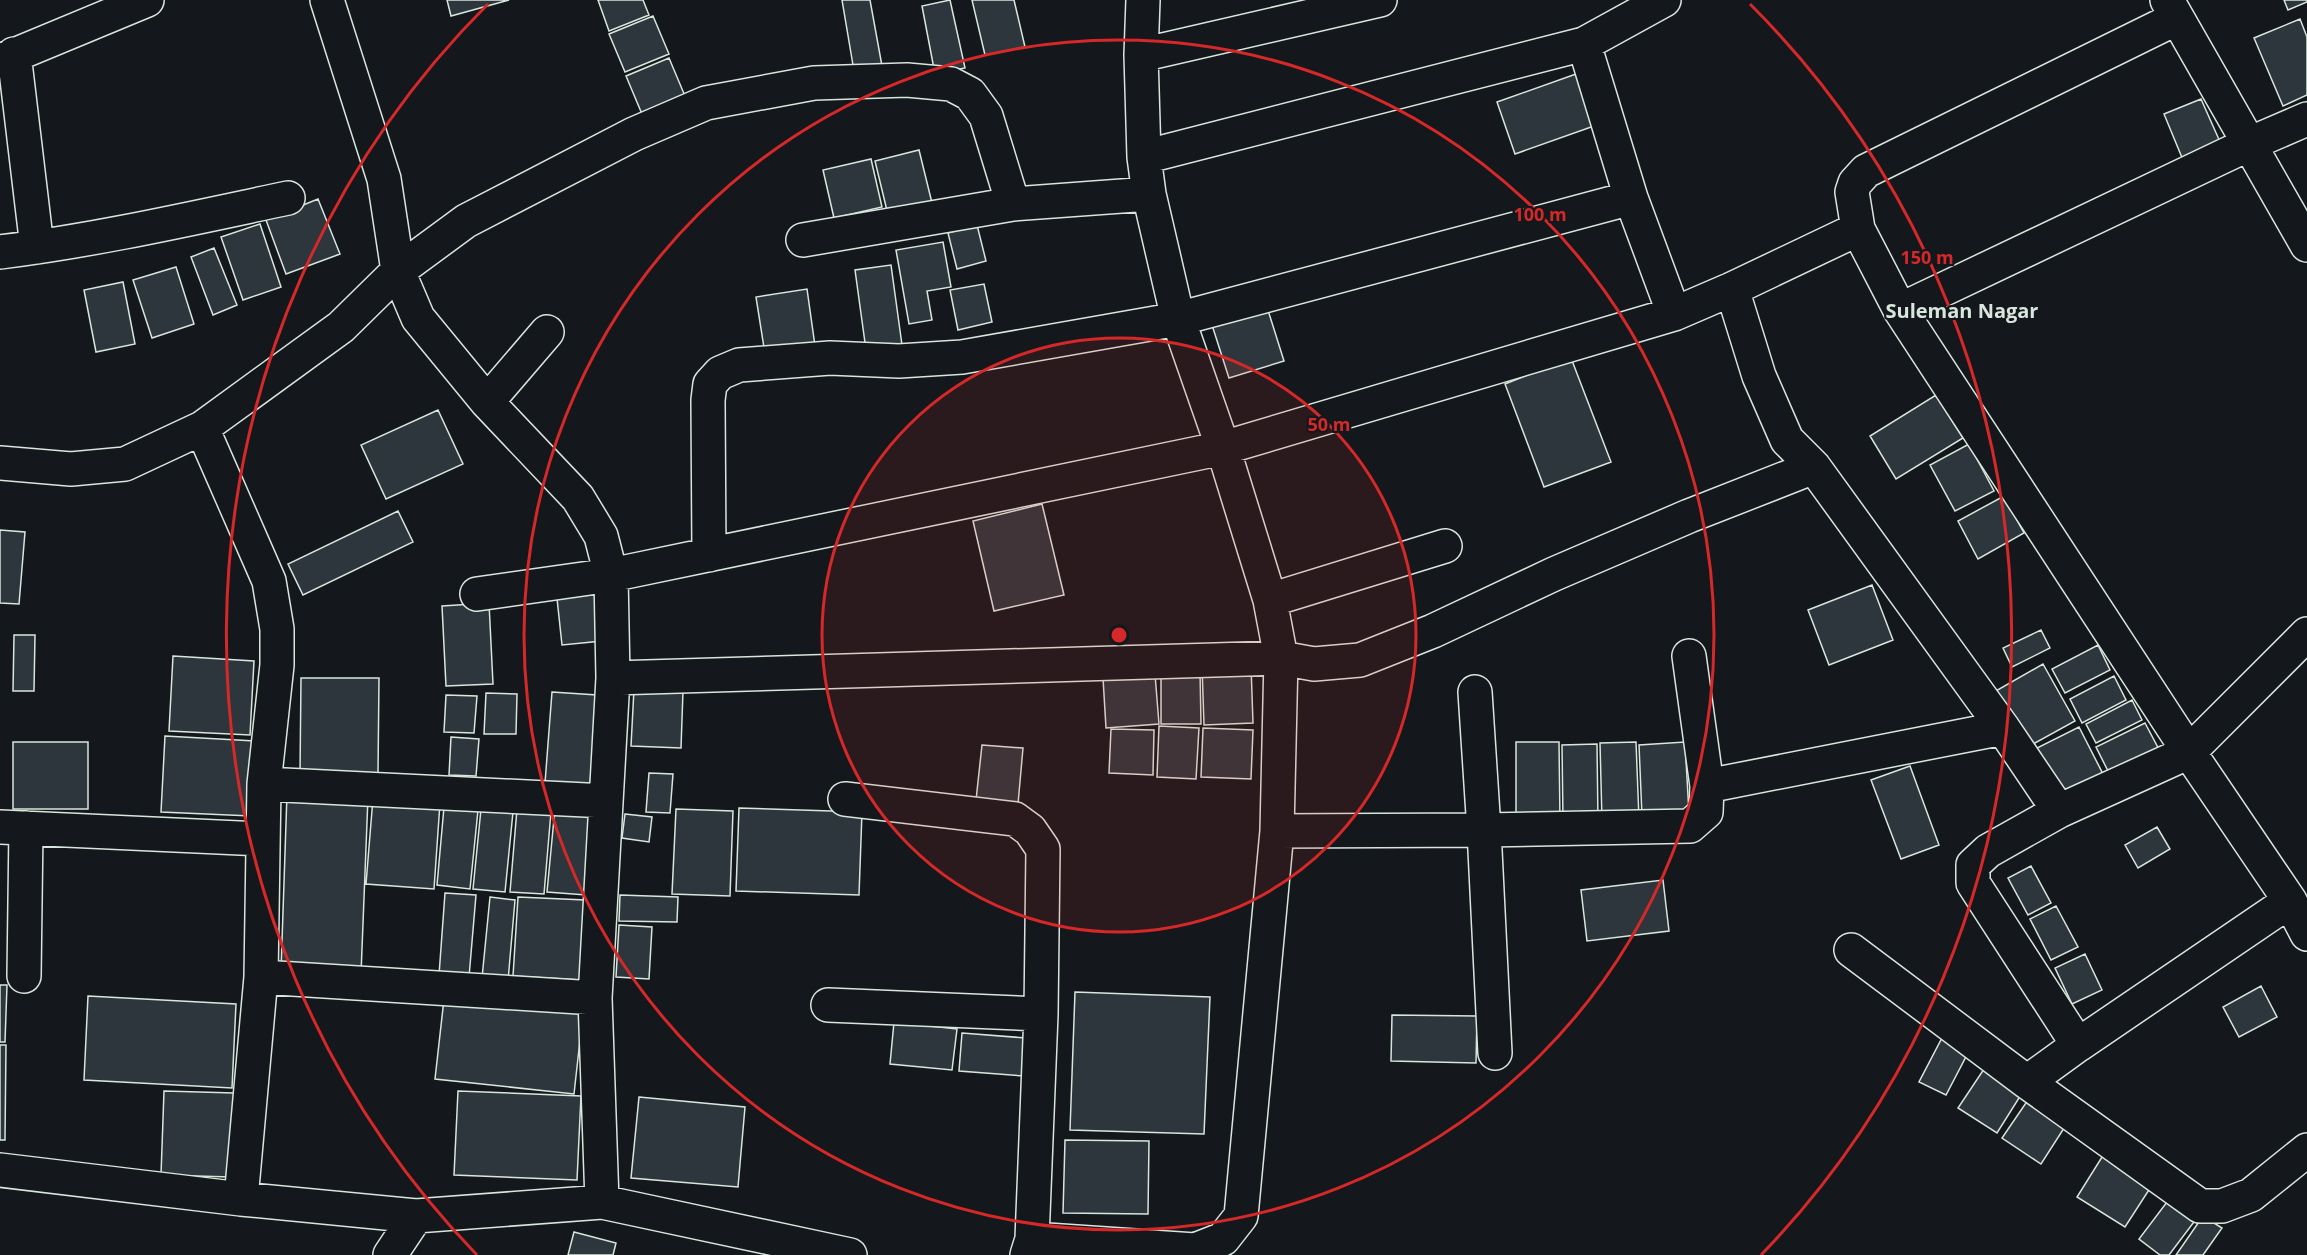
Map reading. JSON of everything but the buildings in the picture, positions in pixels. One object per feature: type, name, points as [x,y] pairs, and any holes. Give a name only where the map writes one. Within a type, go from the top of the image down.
[{"type":"street","points":[[37,248],[7,58],[145,0]]},
{"type":"street","points":[[327,0],[384,179],[398,271],[418,318],[487,402],[578,498],[601,536],[611,575],[613,678],[595,998],[602,1202]]},
{"type":"street","points":[[845,799],[1015,819],[1030,830],[1043,849],[1041,1014],[1029,1247],[1195,1250],[1223,1239],[1241,1216],[1277,831],[1281,658],[1270,600],[1223,448],[1178,318],[1149,194],[1144,157],[1143,0]]},
{"type":"street","points":[[1142,55],[1380,0]]},
{"type":"street","points":[[1144,157],[1584,44],[1664,0]]},
{"type":"street","points":[[2307,245],[2172,9],[1866,171],[1855,183],[1852,192],[1858,229],[1900,310],[2189,752],[2290,901],[2307,934]]},
{"type":"street","points":[[1584,44],[1631,198],[1674,314]]},
{"type":"street","points":[[0,463],[71,469],[125,464],[202,428],[341,327],[398,271],[466,221],[634,134],[706,103],[814,83],[907,80],[951,84],[970,94],[986,116],[1013,204]]},
{"type":"street","points":[[1900,310],[2248,144],[2307,119]]},
{"type":"street","points":[[803,240],[1013,204],[1149,194]]},
{"type":"street","points":[[0,252],[37,248],[288,198]]},
{"type":"street","points":[[709,555],[708,399],[710,384],[720,373],[739,364],[830,358],[900,361],[962,357],[1178,318],[1631,198]]},
{"type":"street","points":[[477,594],[611,575],[1223,448],[1674,314],[1858,229]]},
{"type":"street","points":[[1732,289],[1759,376],[1787,440],[1814,467],[2003,728],[2059,811]]},
{"type":"street","points":[[487,402],[547,332]]},
{"type":"street","points":[[202,428],[269,581],[277,629],[277,664],[264,784],[261,977],[241,1199]]},
{"type":"street","points":[[613,678],[1281,658],[1314,664],[1360,660],[1433,631],[1554,573],[1689,516],[1814,467]]},
{"type":"street","points":[[1270,600],[1445,546]]},
{"type":"street","points":[[2078,1045],[1973,883],[1973,865],[1988,851],[2059,811],[2189,752],[2305,637]]},
{"type":"street","points":[[1277,831],[1690,826],[1706,812],[1707,786],[1689,656]]},
{"type":"street","points":[[1475,692],[1495,1053]]},
{"type":"street","points":[[1707,786],[2003,728]]},
{"type":"street","points":[[264,784],[606,801]]},
{"type":"street","points":[[24,976],[13,828],[263,839]]},
{"type":"street","points":[[2027,1082],[2290,901]]},
{"type":"street","points":[[1851,950],[2027,1082],[2200,1206],[2222,1206],[2251,1195],[2307,1150]]},
{"type":"street","points":[[261,977],[595,998]]},
{"type":"street","points":[[828,1005],[1041,1014]]},
{"type":"street","points":[[0,1170],[241,1199],[416,1216],[602,1202],[850,1255]]},
{"type":"street","points":[[390,1255],[416,1216]]},
{"type":"district","name":"Suleman Nagar","points":[[1962,311]]}]
